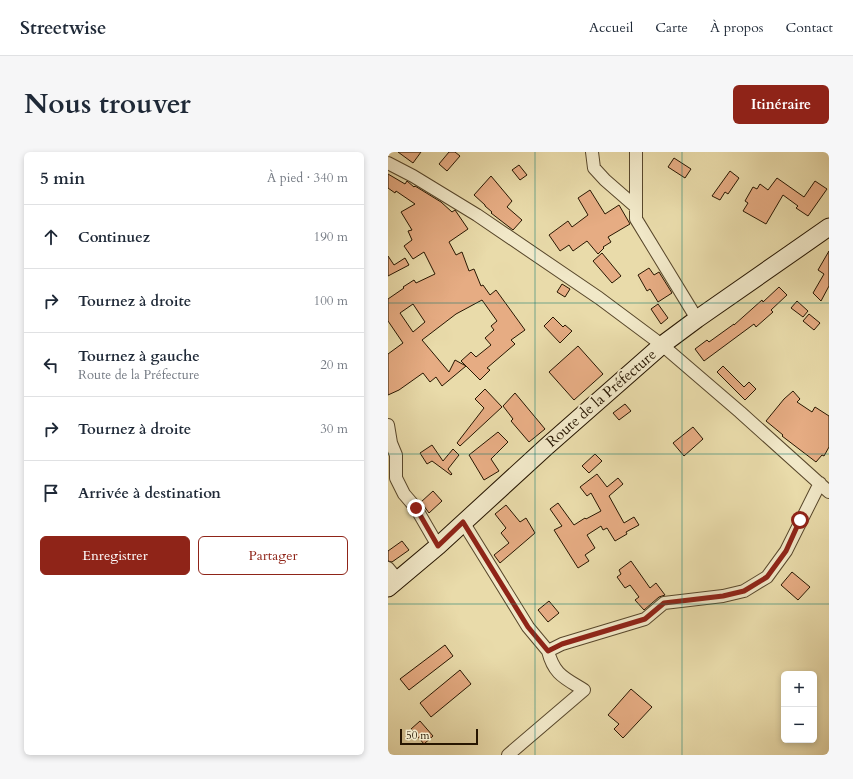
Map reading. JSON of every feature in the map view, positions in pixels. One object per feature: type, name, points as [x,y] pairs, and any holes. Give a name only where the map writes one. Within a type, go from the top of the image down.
[{"type":"street","points":[[592,152],[594,168],[605,180],[636,207]]},
{"type":"street","points":[[636,152],[636,220],[696,319]]},
{"type":"street","points":[[388,162],[414,176],[477,215],[599,298],[662,345],[820,482],[829,492]]},
{"type":"street","name":"Route de la Préfecture","points":[[391,579],[438,546],[557,437],[662,345],[696,319],[829,227]]},
{"type":"street","points":[[388,425],[391,443],[396,455],[396,478],[404,494],[416,508],[438,546]]},
{"type":"street","points":[[548,651],[562,644],[645,619],[664,603],[723,596],[744,591],[767,577],[786,551],[820,482]]},
{"type":"street","points":[[463,522],[528,627],[548,651],[551,662],[560,675],[584,690],[508,755]]},
{"type":"building","points":[[398,152],[421,152],[413,163]]},
{"type":"building","points":[[449,152],[455,152],[460,156],[447,171],[439,164]]},
{"type":"building","points":[[674,158],[691,169],[685,178],[668,167]]},
{"type":"building","points":[[519,165],[527,175],[520,180],[512,170]]},
{"type":"building","points":[[730,171],[739,178],[728,194],[725,192],[720,200],[712,196]]},
{"type":"building","points":[[388,174],[405,184],[407,181],[414,187],[415,186],[441,202],[452,212],[455,210],[468,229],[449,242],[456,255],[462,252],[469,271],[474,269],[481,286],[483,285],[490,295],[496,290],[525,330],[511,340],[515,344],[487,368],[490,370],[480,380],[466,366],[442,386],[436,377],[430,382],[423,373],[399,390],[388,395],[388,354],[403,343],[388,321],[388,299],[414,280],[416,283],[435,274],[424,252],[413,259],[404,246],[412,240],[408,231],[412,230],[401,212],[415,204],[396,191],[395,193],[388,188]],"holes":[[[482,300],[497,321],[491,326],[494,330],[485,338],[491,345],[476,357],[471,352],[461,361],[466,366],[455,360],[449,372],[422,340],[456,314]],[[413,304],[425,322],[413,332],[400,313]]]},
{"type":"building","points":[[491,176],[512,201],[507,207],[522,220],[513,230],[491,213],[492,212],[474,195]]},
{"type":"building","points":[[777,178],[804,197],[815,181],[827,189],[808,216],[796,208],[798,206],[783,195],[766,224],[743,211],[748,203],[745,201],[753,187],[757,189],[760,184],[768,190]]},
{"type":"building","points":[[590,190],[605,214],[619,205],[630,224],[608,237],[611,242],[603,247],[604,248],[598,254],[587,241],[573,251],[569,245],[560,251],[549,235],[568,221],[572,227],[588,215],[578,198]]},
{"type":"building","points":[[829,251],[829,286],[821,301],[813,293],[824,274],[818,270]]},
{"type":"building","points":[[602,253],[621,276],[612,283],[593,261]]},
{"type":"building","points":[[388,256],[394,265],[405,258],[409,265],[388,276]]},
{"type":"building","points":[[649,268],[654,275],[659,272],[672,293],[658,302],[650,289],[647,291],[638,275]]},
{"type":"building","points":[[562,284],[570,289],[565,297],[557,292]]},
{"type":"building","points":[[779,287],[787,295],[771,310],[773,312],[756,327],[754,324],[704,361],[695,349],[707,340],[709,342],[734,325]]},
{"type":"building","points":[[797,301],[808,311],[803,317],[791,308]]},
{"type":"building","points":[[658,304],[668,318],[661,324],[651,309]]},
{"type":"building","points":[[809,314],[820,323],[814,330],[803,321]]},
{"type":"building","points":[[553,317],[563,327],[565,325],[572,331],[560,343],[544,326]]},
{"type":"building","points":[[578,346],[603,374],[574,400],[549,372]]},
{"type":"building","points":[[723,366],[744,387],[749,382],[756,389],[745,400],[717,372]]},
{"type":"building","points":[[485,389],[502,407],[460,446],[457,443],[484,408],[475,399]]},
{"type":"building","points":[[793,391],[800,399],[797,402],[812,412],[815,407],[829,416],[829,447],[824,456],[822,455],[816,462],[782,436],[783,435],[766,421],[784,399]]},
{"type":"building","points":[[515,393],[545,429],[529,442],[511,421],[513,419],[503,406]]},
{"type":"building","points":[[625,404],[631,411],[619,420],[613,413]]},
{"type":"building","points":[[693,427],[703,439],[684,456],[673,443]]},
{"type":"building","points":[[498,432],[508,442],[491,459],[499,471],[484,480],[469,455]]},
{"type":"building","points":[[432,445],[443,461],[453,449],[459,455],[448,469],[452,474],[451,475],[432,461],[427,464],[420,453]]},
{"type":"building","points":[[595,454],[602,461],[589,473],[582,466]]},
{"type":"building","points":[[597,474],[607,487],[618,478],[623,484],[609,496],[624,523],[634,517],[639,525],[626,532],[627,534],[615,541],[607,528],[603,530],[601,526],[587,535],[595,548],[585,555],[589,561],[578,568],[554,530],[562,526],[550,509],[558,503],[574,525],[601,511],[591,493],[587,496],[580,487]]},
{"type":"building","points":[[433,491],[442,501],[429,513],[421,502]]},
{"type":"building","points":[[506,505],[520,522],[526,518],[535,533],[500,563],[494,555],[509,543],[501,533],[506,528],[495,514]]},
{"type":"building","points":[[402,541],[409,550],[392,562],[388,561],[388,551]]},
{"type":"building","points":[[631,561],[650,588],[656,583],[665,595],[659,597],[644,610],[635,600],[639,597],[630,585],[625,588],[617,577],[621,574],[619,570]]},
{"type":"building","points":[[792,572],[810,587],[798,600],[781,585]]},
{"type":"building","points":[[549,601],[559,613],[548,622],[538,610]]},
{"type":"building","points":[[445,645],[453,656],[409,690],[400,679]]},
{"type":"building","points":[[460,670],[471,684],[431,717],[420,703]]},
{"type":"building","points":[[631,689],[652,707],[623,738],[614,729],[619,724],[608,715]]},
{"type":"building","points":[[420,721],[433,736],[424,744],[411,729]]},
{"type":"route","points":[[416,508],[438,546],[463,522],[528,627],[548,651],[562,644],[645,619],[664,603],[701,600],[744,591],[767,577],[786,551],[800,520]]}]
